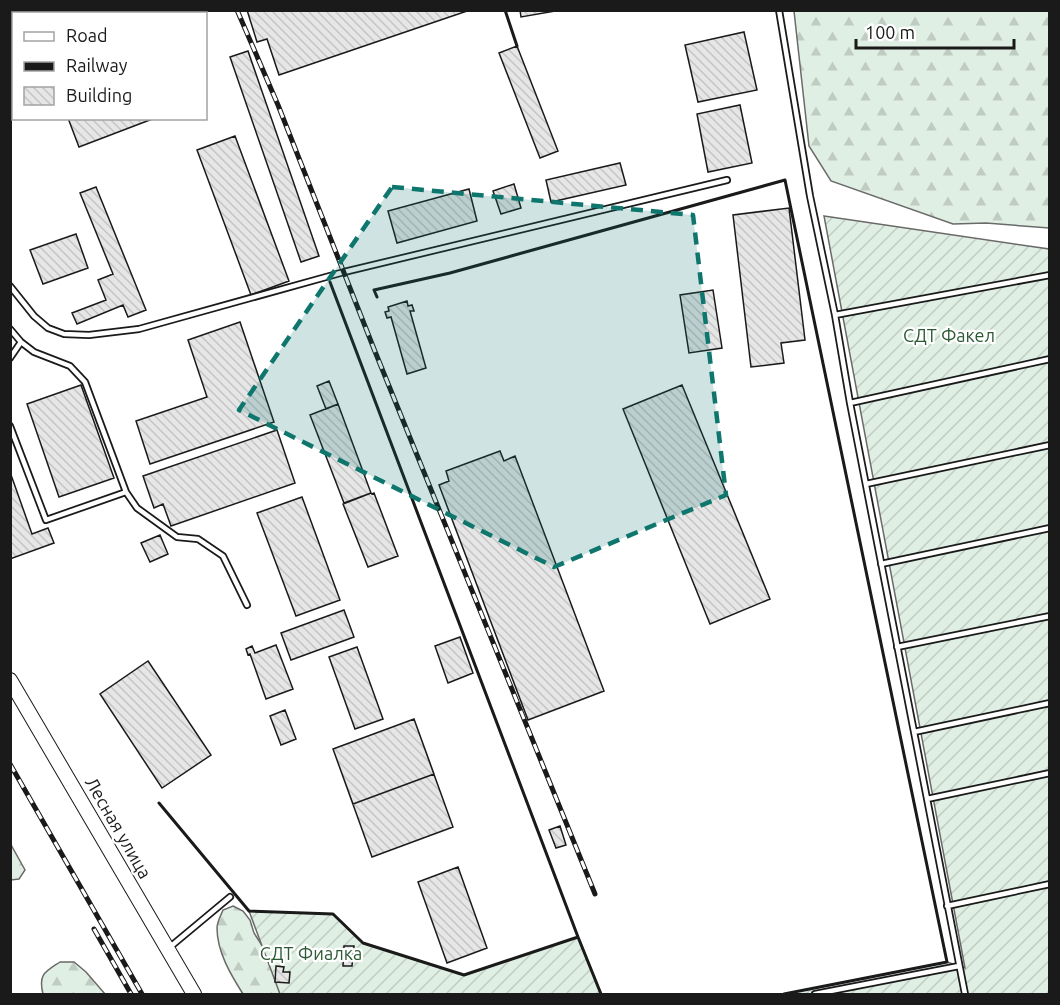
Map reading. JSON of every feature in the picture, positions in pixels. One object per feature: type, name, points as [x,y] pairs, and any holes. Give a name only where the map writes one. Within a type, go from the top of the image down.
[{"type":"street","name":"Лесная улица","points":[[10,680],[194,994]]},
{"type":"lane","points":[[779,10],[810,196],[835,315],[850,403],[965,994]]},
{"type":"lane","points":[[10,286],[34,316],[48,328],[64,334],[89,335],[139,329],[344,272],[727,180]]},
{"type":"lane","points":[[835,315],[1050,275]]},
{"type":"lane","points":[[10,328],[21,342],[34,352],[69,366],[85,382],[126,492],[137,508],[177,537],[198,539],[223,556],[247,605]]},
{"type":"lane","points":[[10,358],[21,342]]},
{"type":"lane","points":[[850,403],[1050,359]]},
{"type":"lane","points":[[10,426],[45,520],[126,492]]},
{"type":"lane","points":[[866,484],[1050,445]]},
{"type":"lane","points":[[881,564],[1050,528]]},
{"type":"lane","points":[[897,647],[1050,616]]},
{"type":"lane","points":[[914,732],[1050,704]]},
{"type":"lane","points":[[927,799],[1050,773]]},
{"type":"lane","points":[[947,906],[1050,884]]},
{"type":"lane","points":[[167,949],[230,897]]},
{"type":"lane","points":[[814,994],[959,966]]},
{"type":"highlighted area","points":[[392,187],[693,215],[726,495],[554,567],[239,410]]},
{"type":"green space","points":[[794,11],[1049,11],[1049,228],[986,223],[953,224],[831,181],[809,146]]},
{"type":"green space","name":"СДТ Факел","points":[[824,216],[1049,249],[1049,994],[784,994],[947,962],[965,968]]},
{"type":"green space","points":[[10,843],[25,870],[19,879],[11,880]]},
{"type":"green space","points":[[233,906],[243,911],[250,920],[254,933],[274,964],[285,994],[243,994],[234,979],[219,946],[217,928],[223,910]]},
{"type":"green space","name":"СДТ Фиалка","points":[[249,911],[333,914],[363,943],[464,975],[578,937],[601,994],[280,994]]},
{"type":"green space","points":[[60,962],[74,962],[105,994],[43,994],[41,982],[44,974]]},
{"type":"building","points":[[27,10],[125,10],[126,12],[28,12]]},
{"type":"building","points":[[247,10],[470,10],[279,75],[267,39],[257,42]]},
{"type":"building","points":[[520,10],[561,10],[521,17]]},
{"type":"building","points":[[744,32],[757,90],[698,102],[685,45]]},
{"type":"building","points":[[517,46],[558,151],[540,158],[499,53]]},
{"type":"building","points":[[248,51],[319,256],[301,262],[230,57]]},
{"type":"building","points":[[740,105],[752,163],[708,172],[697,114]]},
{"type":"building","points":[[69,120],[150,120],[79,147]]},
{"type":"building","points":[[235,136],[289,281],[251,295],[197,150]]},
{"type":"building","points":[[620,163],[626,185],[551,202],[546,180]]},
{"type":"building","points":[[514,184],[521,208],[501,214],[493,191]]},
{"type":"building","points":[[96,187],[146,310],[128,317],[123,305],[77,324],[72,313],[106,300],[98,280],[113,274],[80,193]]},
{"type":"building","points":[[469,189],[477,221],[397,243],[388,211]]},
{"type":"building","points":[[789,208],[805,340],[781,343],[784,363],[751,367],[733,215]]},
{"type":"building","points":[[76,234],[88,268],[43,284],[30,250]]},
{"type":"building","points":[[713,290],[722,348],[689,353],[680,295]]},
{"type":"building","points":[[407,301],[408,306],[412,305],[414,311],[410,311],[426,368],[407,374],[391,317],[387,318],[385,312],[389,311],[388,307]]},
{"type":"building","points":[[240,322],[274,422],[150,464],[136,421],[207,397],[188,340]]},
{"type":"building","points":[[329,381],[338,404],[326,409],[317,386]]},
{"type":"building","points":[[81,385],[114,478],[59,497],[27,404]]},
{"type":"building","points":[[682,385],[770,599],[710,624],[623,409]]},
{"type":"building","points":[[338,404],[371,493],[344,503],[310,415]]},
{"type":"building","points":[[277,430],[295,483],[171,526],[163,504],[154,508],[143,476]]},
{"type":"building","points":[[500,451],[504,461],[515,456],[604,691],[528,720],[439,485],[449,481],[446,471]]},
{"type":"building","points":[[10,472],[32,534],[48,528],[54,543],[10,559]]},
{"type":"building","points":[[374,493],[398,556],[368,567],[343,504]]},
{"type":"building","points":[[302,497],[340,600],[296,616],[257,513]]},
{"type":"building","points":[[160,535],[168,554],[150,562],[141,543]]},
{"type":"building","points":[[344,610],[354,637],[291,660],[281,633]]},
{"type":"building","points":[[460,637],[473,673],[448,683],[435,646]]},
{"type":"building","points":[[276,645],[293,689],[266,699],[250,654],[248,655],[246,649],[252,646],[255,653]]},
{"type":"building","points":[[357,647],[383,719],[355,729],[329,657]]},
{"type":"building","points":[[148,661],[211,755],[162,788],[100,694]]},
{"type":"building","points":[[285,710],[296,739],[281,745],[270,716]]},
{"type":"building","points":[[414,719],[434,774],[353,804],[333,749]]},
{"type":"building","points":[[414,719],[453,827],[372,857],[333,749]]},
{"type":"building","points":[[560,826],[566,845],[556,848],[549,830]]},
{"type":"building","points":[[458,867],[487,948],[447,963],[418,882]]},
{"type":"building","points":[[344,946],[354,946],[352,966],[343,966]]},
{"type":"building","points":[[276,966],[284,967],[283,972],[290,972],[289,983],[275,982]]},
{"type":"railway","points":[[237,10],[278,105],[374,349],[595,894]]},
{"type":"railway","points":[[10,764],[142,994]]},
{"type":"railway","points":[[94,929],[131,994]]},
{"type":"wall","points":[[505,10],[517,46]]},
{"type":"wall","points":[[377,297],[374,290],[450,273],[785,180],[947,962],[784,994]]},
{"type":"wall","points":[[330,282],[578,937]]},
{"type":"wall","points":[[159,803],[249,911],[333,914],[363,943],[464,975],[578,937],[601,994]]}]
